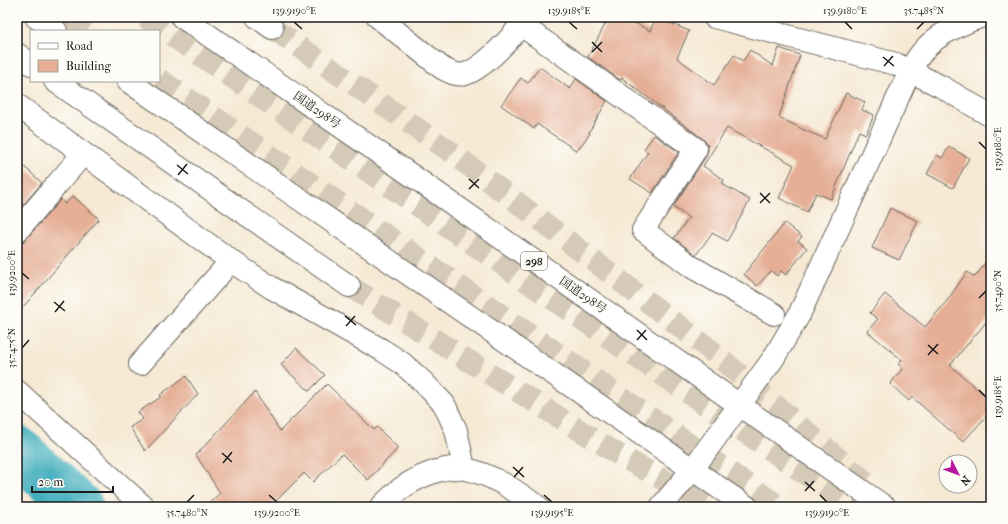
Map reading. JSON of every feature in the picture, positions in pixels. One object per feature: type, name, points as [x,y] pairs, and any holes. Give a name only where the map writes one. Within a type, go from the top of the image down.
[{"type":"main road","points":[[36,17],[55,30]]},
{"type":"main road","name":"国道298号","points":[[182,17],[418,179],[885,507]]},
{"type":"main road","points":[[378,17],[442,68],[453,74],[464,74],[484,64],[523,21],[696,149],[643,230],[692,267],[774,314]]},
{"type":"main road","points":[[714,17],[896,64],[942,87],[991,116]]},
{"type":"main road","points":[[661,507],[692,470],[773,360],[799,315],[910,71],[924,50],[938,37],[966,22],[980,17]]},
{"type":"main road","points":[[17,54],[30,63]]},
{"type":"main road","points":[[56,82],[349,286]]},
{"type":"main road","points":[[129,82],[747,507]]},
{"type":"main road","points":[[17,106],[231,261],[272,288],[382,350],[402,363],[444,404],[456,430],[464,468]]},
{"type":"main road","points":[[17,232],[83,154]]},
{"type":"main road","points":[[140,364],[231,261]]},
{"type":"main road","points":[[17,391],[144,507]]},
{"type":"main road","points":[[381,507],[398,490],[419,478],[444,469],[464,468],[490,477],[517,492],[538,507]]},
{"type":"building","points":[[609,17],[624,17],[650,31],[656,17],[689,31],[677,58],[714,85],[734,55],[743,61],[750,50],[773,66],[779,48],[800,55],[779,117],[825,139],[846,93],[865,102],[862,110],[874,115],[866,134],[859,131],[831,199],[816,193],[807,212],[779,198],[794,165],[727,128],[703,166],[724,180],[722,184],[750,200],[727,241],[712,233],[696,255],[674,238],[689,218],[673,207],[706,156],[708,150],[707,144],[703,139],[622,78],[620,80],[588,57]]},
{"type":"building","points":[[540,67],[570,89],[576,79],[607,101],[589,132],[590,133],[577,151],[537,124],[534,129],[501,105],[521,78],[528,83]]},
{"type":"building","points":[[654,135],[679,152],[652,193],[630,179],[648,152],[644,149]]},
{"type":"building","points":[[949,147],[969,158],[953,188],[927,174],[937,155],[942,158]]},
{"type":"building","points":[[17,160],[42,183],[17,212]]},
{"type":"building","points":[[73,196],[99,219],[17,314],[17,243],[22,243],[26,239],[61,199],[65,204]]},
{"type":"building","points":[[890,208],[918,221],[899,260],[872,248]]},
{"type":"building","points":[[785,223],[802,237],[798,241],[807,248],[786,275],[781,271],[777,276],[771,271],[757,286],[744,274]]},
{"type":"building","points":[[991,255],[991,315],[950,365],[991,401],[991,411],[963,442],[912,397],[909,401],[890,384],[903,368],[898,364],[902,360],[867,331],[878,319],[870,313],[885,294],[925,327],[946,302],[967,272],[975,277]]},
{"type":"building","points":[[296,348],[325,375],[309,391],[281,365]]},
{"type":"building","points":[[186,376],[198,394],[145,451],[130,427],[143,419],[138,412],[161,397],[160,395]]},
{"type":"building","points":[[327,384],[374,430],[377,427],[398,448],[368,480],[342,454],[313,482],[304,473],[270,507],[205,507],[220,493],[196,455],[255,392],[280,431]]},
{"type":"waterway","points":[[17,450],[79,507]]},
{"type":"tunnel","points":[[70,17],[89,30]]},
{"type":"tunnel","points":[[145,17],[853,507]]},
{"type":"tunnel","points":[[272,28],[451,152],[708,348],[874,489]]},
{"type":"tunnel","points":[[160,80],[780,507]]},
{"type":"tunnel","points":[[349,286],[624,458],[713,507]]}]
